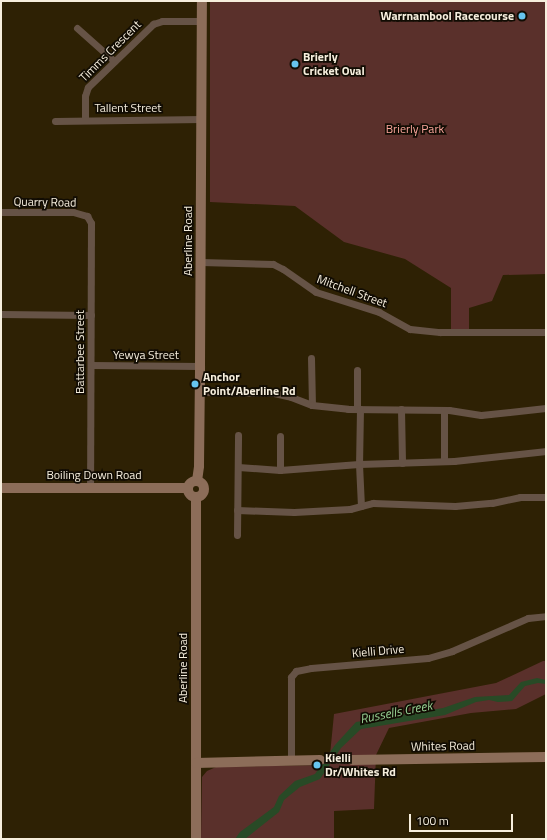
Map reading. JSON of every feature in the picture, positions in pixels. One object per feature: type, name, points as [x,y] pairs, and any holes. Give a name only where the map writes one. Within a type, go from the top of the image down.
[{"type":"street","name":"Aberline Road","points":[[196,481],[199,466],[200,392],[202,1]]},
{"type":"street","name":"Timms Crescent","points":[[85,120],[85,91],[114,61],[157,22],[202,20]]},
{"type":"street","points":[[77,28],[114,61]]},
{"type":"street","name":"Tallent Street","points":[[55,121],[202,119]]},
{"type":"street","name":"Quarry Road","points":[[1,212],[73,212],[87,216]]},
{"type":"street","name":"Battarbee Street","points":[[87,216],[91,223],[90,488]]},
{"type":"street","name":"Mitchell Street","points":[[201,262],[273,264],[283,268],[316,292],[379,312],[410,329],[440,332],[546,332]]},
{"type":"street","points":[[1,314],[91,315]]},
{"type":"street","points":[[311,358],[312,405]]},
{"type":"street","name":"Yewya Street","points":[[91,366],[200,366]]},
{"type":"street","points":[[357,370],[361,506]]},
{"type":"street","points":[[200,392],[274,394],[291,397],[312,405],[358,409],[444,410],[481,415],[546,408]]},
{"type":"street","points":[[401,409],[402,463]]},
{"type":"street","points":[[444,410],[444,461]]},
{"type":"street","points":[[237,535],[238,435]]},
{"type":"street","points":[[280,436],[280,470]]},
{"type":"street","points":[[238,467],[280,470],[359,464],[444,461],[546,452]]},
{"type":"street","points":[[196,481],[201,483],[204,488],[203,494],[196,497],[189,494],[187,488],[189,484],[196,481]]},
{"type":"street","name":"Boiling Down Road","points":[[1,488],[187,488]]},
{"type":"street","points":[[237,510],[294,512],[350,509],[373,503],[455,506],[492,503],[520,497],[546,496]]},
{"type":"street","name":"Aberline Road","points":[[196,497],[196,839]]},
{"type":"street","name":"Kielli Drive","points":[[291,761],[290,684],[291,677],[296,671],[311,668],[428,658],[452,651],[528,618],[546,616]]},
{"type":"street","name":"Whites Road","points":[[196,763],[546,757]]},
{"type":"green space","name":"Brierly Park","points":[[210,1],[546,1],[546,274],[503,275],[492,301],[469,308],[469,332],[451,332],[451,288],[405,259],[344,242],[295,206],[210,202]]},
{"type":"green space","points":[[543,661],[546,661],[546,694],[516,709],[471,713],[389,728],[376,755],[374,809],[334,811],[334,839],[201,839],[202,777],[207,771],[216,767],[329,765],[334,714],[496,683]]},
{"type":"shaded area","points":[[537,678],[546,680],[546,684],[538,683],[525,686],[512,701],[498,702],[489,700],[476,702],[445,715],[361,729],[341,748],[320,779],[300,787],[284,800],[279,812],[245,839],[235,839],[240,832],[274,807],[279,796],[295,781],[315,774],[335,745],[356,722],[443,708],[475,697],[509,695],[521,682]]},
{"type":"place","name":"Warrnambool Racecourse","points":[[522,16]]},
{"type":"place","name":"Brierly Cricket Oval","points":[[295,64]]},
{"type":"place","name":"Anchor Point/Aberline Rd","points":[[195,384]]},
{"type":"place","name":"Kielli Dr/Whites Rd","points":[[317,765]]},
{"type":"water label","name":"Russells Creek","points":[[396,712]]}]
